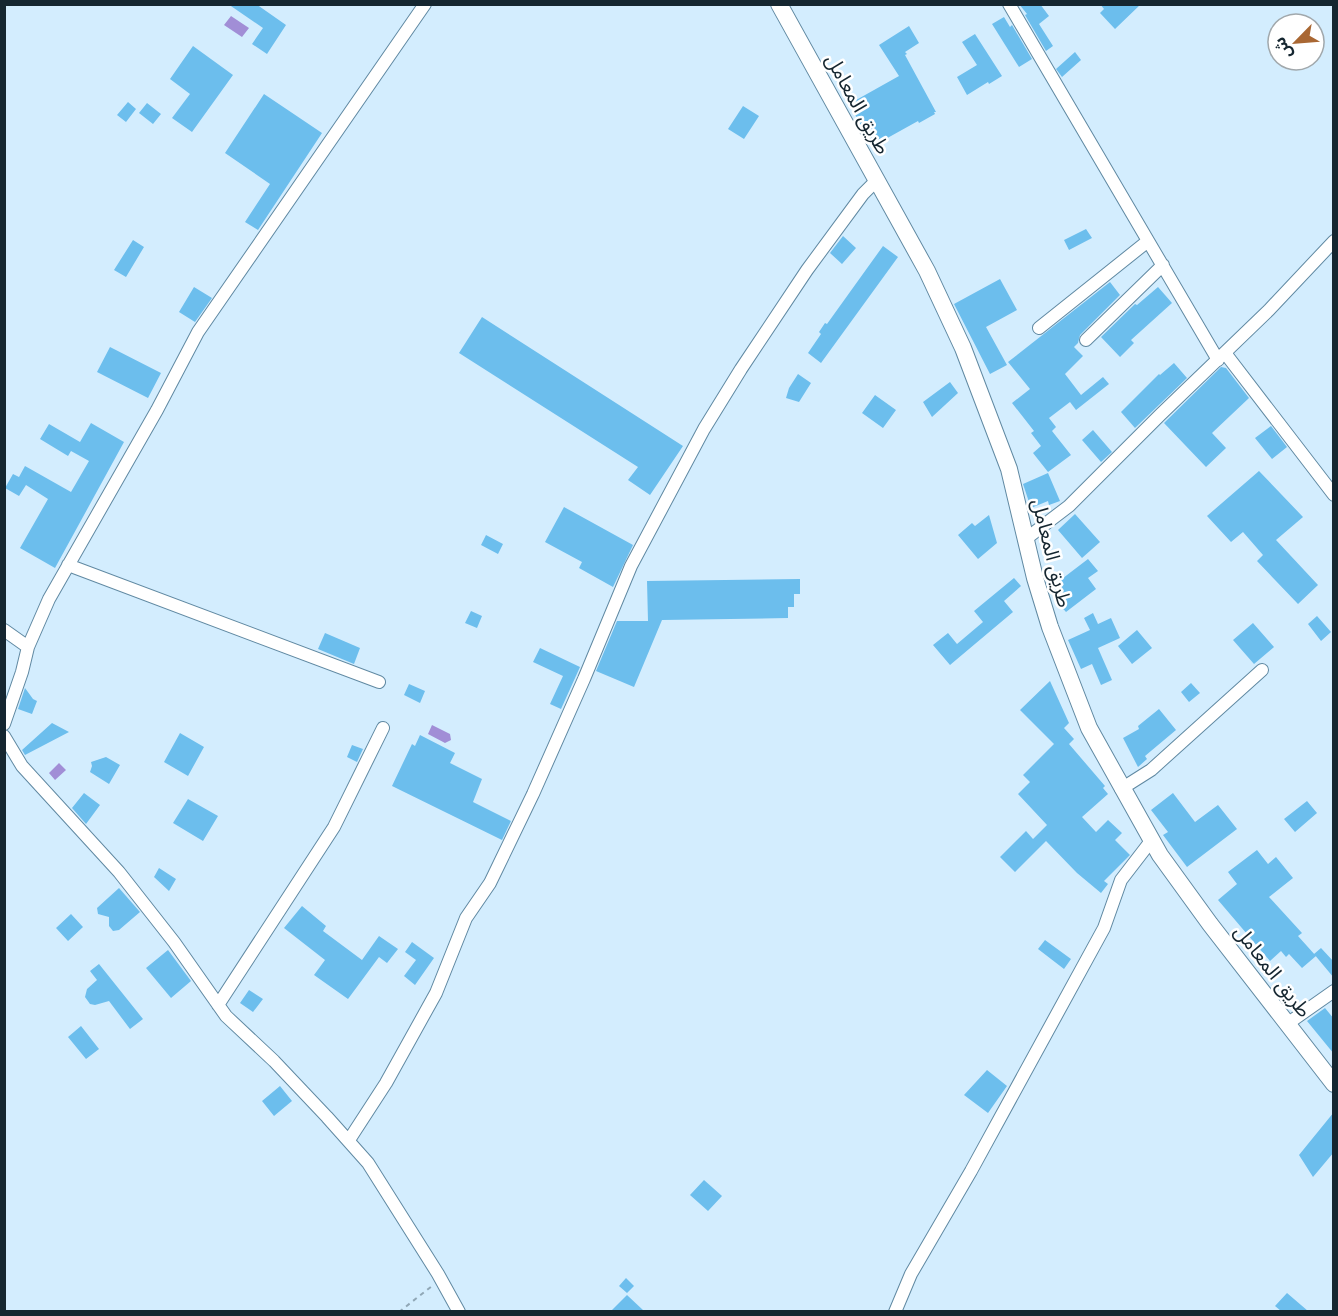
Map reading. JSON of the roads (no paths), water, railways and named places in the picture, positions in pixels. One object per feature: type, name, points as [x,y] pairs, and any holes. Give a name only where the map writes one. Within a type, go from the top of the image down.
[{"type":"main road","name":"طريق المعامل","points":[[779,4],[927,271],[963,348],[1009,470],[1035,578],[1050,627],[1089,728],[1151,841],[1210,924],[1334,1084]]},
{"type":"street","points":[[4,724],[28,647],[49,598],[157,410],[198,332],[425,4]]},
{"type":"street","points":[[1009,4],[1162,265],[1221,357],[1334,495]]},
{"type":"street","points":[[349,1140],[386,1083],[436,993],[466,918],[490,883],[533,794],[631,566],[705,429],[741,369],[807,270],[863,194],[877,180]]},
{"type":"street","points":[[1039,328],[1149,241]]},
{"type":"street","points":[[1027,538],[1070,506],[1221,357],[1334,241]]},
{"type":"street","points":[[1086,340],[1162,265]]},
{"type":"street","points":[[68,565],[379,682]]},
{"type":"street","points":[[4,630],[28,647]]},
{"type":"street","points":[[1121,789],[1151,770],[1262,670]]},
{"type":"street","points":[[218,1005],[333,827],[383,728]]},
{"type":"street","points":[[4,736],[22,766],[119,872],[168,933],[226,1016],[274,1061],[368,1163],[441,1278],[459,1311]]},
{"type":"street","points":[[895,1311],[911,1274],[971,1171],[1104,928],[1121,880],[1151,841]]},
{"type":"street","points":[[1287,1024],[1334,991]]}]
